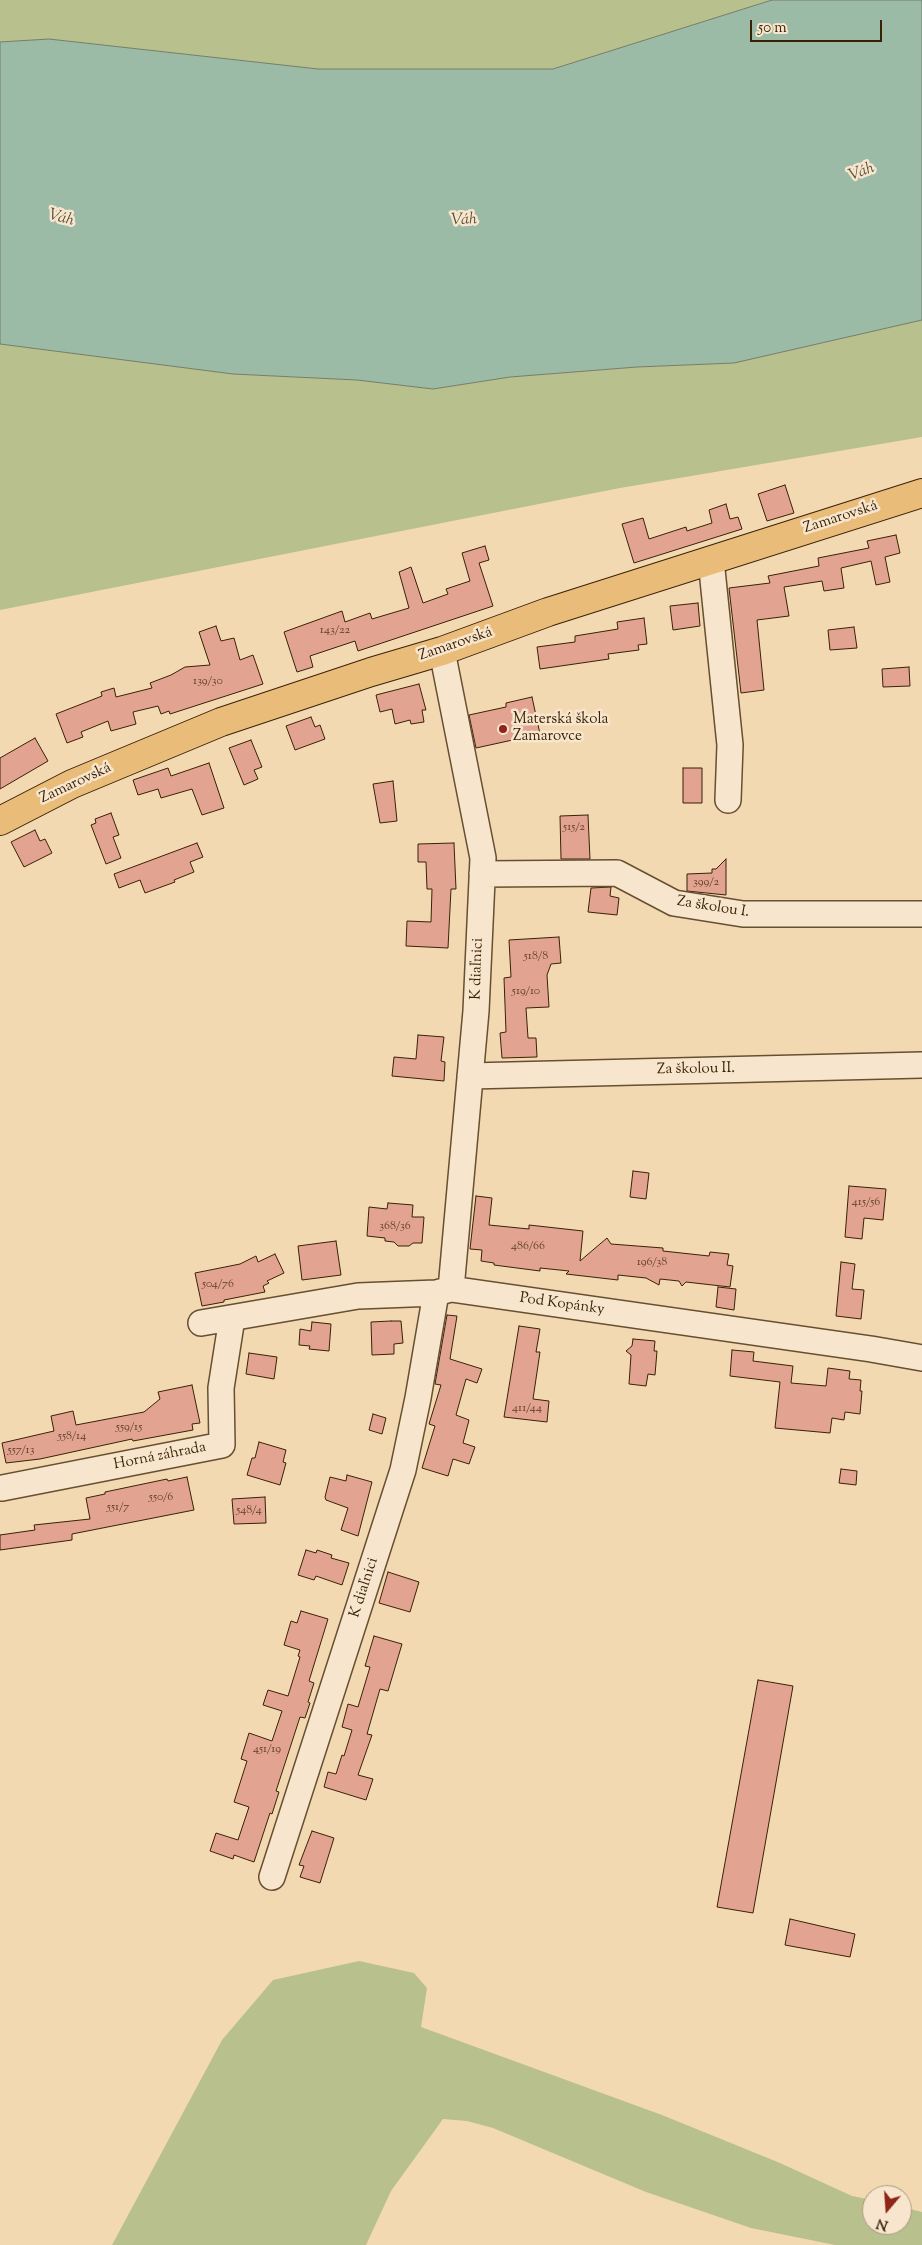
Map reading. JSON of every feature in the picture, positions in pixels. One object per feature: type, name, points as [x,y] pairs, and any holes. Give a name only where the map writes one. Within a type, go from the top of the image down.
[{"type":"main road","name":"Zamarovská","points":[[0,821],[72,784],[221,722],[371,672],[442,651],[548,612],[922,493]]},
{"type":"street","points":[[711,560],[730,745],[728,800]]},
{"type":"street","name":"K diaľnici","points":[[272,1877],[403,1470],[444,1291],[476,1011],[483,858],[442,651]]},
{"type":"street","name":"Za školou I.","points":[[482,874],[617,873],[674,903],[743,914],[922,914]]},
{"type":"street","name":"Za školou II.","points":[[470,1076],[922,1065]]},
{"type":"street","name":"Pod Kopánky","points":[[201,1323],[358,1296],[444,1291],[861,1347],[922,1358]]},
{"type":"street","name":"Horná záhrada","points":[[2,1488],[222,1445],[221,1388],[232,1318]]},
{"type":"green space","points":[[0,0],[772,0],[553,69],[318,69],[49,39],[0,42]]},
{"type":"green space","points":[[922,320],[922,437],[620,488],[0,610],[0,344],[233,374],[357,380],[433,389],[510,377],[637,367],[734,363]]},
{"type":"green space","points":[[359,1961],[414,1973],[427,1988],[421,2027],[662,2115],[780,2163],[852,2196],[862,2198],[862,2235],[912,2235],[912,2210],[922,2212],[922,2245],[835,2245],[751,2228],[646,2192],[493,2128],[467,2121],[443,2119],[391,2191],[366,2245],[112,2245],[222,2040],[273,1980]]},
{"type":"water","name":"Váh","points":[[772,0],[922,0],[922,320],[734,363],[637,367],[510,377],[433,389],[357,380],[233,374],[0,344],[0,42],[49,39],[318,69],[553,69]]},
{"type":"building","points":[[785,485],[794,513],[767,521],[758,494]]},
{"type":"building","points":[[726,504],[730,519],[738,517],[742,529],[634,563],[622,524],[643,518],[649,539],[686,527],[687,531],[712,523],[709,510]]},
{"type":"building","points":[[896,535],[900,553],[885,557],[890,582],[876,585],[871,561],[841,568],[844,588],[824,591],[822,581],[784,587],[789,616],[757,620],[764,690],[741,693],[729,588],[770,583],[768,576],[819,566],[818,558],[869,548],[867,541]]},
{"type":"building","points":[[485,546],[489,560],[479,563],[493,606],[358,651],[355,641],[310,656],[313,667],[297,672],[284,632],[342,611],[345,622],[370,613],[372,619],[409,608],[399,572],[411,567],[423,603],[448,594],[446,589],[470,581],[462,553]]},
{"type":"building","points":[[698,603],[700,626],[673,630],[670,606]]},
{"type":"building","points":[[644,618],[647,644],[638,645],[639,650],[608,654],[609,659],[540,669],[537,647],[575,642],[575,636],[618,629],[617,622]]},
{"type":"building","points":[[216,626],[221,641],[234,638],[240,660],[253,655],[263,684],[170,714],[169,711],[161,714],[158,706],[133,712],[136,724],[111,731],[108,721],[81,732],[83,737],[67,743],[56,714],[102,696],[101,692],[114,688],[116,697],[152,688],[150,683],[185,667],[210,665],[199,632]]},
{"type":"building","points":[[854,627],[857,648],[830,650],[828,630]]},
{"type":"building","points":[[909,667],[910,686],[883,687],[882,669]]},
{"type":"building","points":[[419,684],[426,710],[422,710],[424,722],[411,724],[410,720],[395,724],[392,709],[380,712],[376,695]]},
{"type":"building","points":[[532,697],[540,734],[476,748],[469,715],[506,707],[506,703]]},
{"type":"building","points":[[311,717],[315,727],[320,725],[325,739],[295,750],[286,726]]},
{"type":"building","points":[[35,738],[48,761],[0,789],[0,758]]},
{"type":"building","points":[[251,740],[262,767],[254,770],[258,779],[244,785],[229,748]]},
{"type":"building","points":[[209,763],[224,808],[202,815],[192,789],[161,798],[158,789],[138,795],[133,780],[168,768],[171,776]]},
{"type":"building","points":[[683,768],[702,768],[702,803],[683,803]]},
{"type":"building","points":[[393,781],[397,821],[380,823],[373,784]]},
{"type":"building","points":[[111,813],[119,835],[113,837],[121,858],[106,864],[91,825],[96,823],[95,819]]},
{"type":"building","points":[[588,815],[590,859],[561,859],[560,816]]},
{"type":"building","points":[[35,830],[40,841],[45,839],[52,853],[24,867],[11,842]]},
{"type":"building","points":[[197,843],[203,857],[190,862],[194,872],[174,880],[175,882],[145,893],[140,880],[119,888],[114,874]]},
{"type":"building","points":[[454,843],[456,889],[451,889],[448,948],[406,946],[407,921],[431,922],[432,889],[427,889],[426,862],[418,862],[418,844]]},
{"type":"building","points":[[726,859],[726,895],[687,891],[687,874],[712,873],[712,869],[716,869]]},
{"type":"building","points":[[611,887],[610,896],[619,898],[617,915],[588,912],[591,888]]},
{"type":"building","points":[[559,937],[561,963],[551,964],[547,975],[549,1007],[526,1008],[528,1038],[536,1038],[537,1057],[502,1058],[500,1033],[506,1032],[504,978],[511,977],[509,940]]},
{"type":"building","points":[[418,1035],[444,1037],[441,1061],[445,1062],[444,1081],[392,1076],[394,1057],[416,1059]]},
{"type":"building","points":[[633,1171],[649,1173],[646,1199],[630,1197]]},
{"type":"building","points":[[849,1186],[886,1189],[883,1220],[864,1218],[862,1239],[845,1237]]},
{"type":"building","points":[[476,1196],[492,1198],[489,1225],[529,1229],[529,1225],[583,1231],[580,1261],[607,1238],[611,1244],[663,1248],[663,1251],[709,1256],[710,1252],[729,1254],[727,1265],[733,1266],[730,1287],[686,1282],[682,1286],[679,1281],[660,1279],[659,1285],[646,1278],[618,1275],[618,1280],[566,1274],[569,1271],[540,1268],[540,1271],[494,1265],[494,1263],[481,1261],[482,1250],[470,1249]]},
{"type":"building","points":[[388,1203],[413,1205],[412,1217],[424,1217],[422,1243],[398,1246],[394,1242],[385,1241],[385,1238],[367,1236],[369,1207],[387,1209]]},
{"type":"building","points":[[336,1241],[341,1275],[302,1280],[298,1246]]},
{"type":"building","points":[[275,1254],[284,1273],[267,1281],[269,1283],[263,1286],[265,1292],[202,1306],[195,1273],[240,1264],[256,1256],[258,1262]]},
{"type":"building","points":[[841,1262],[855,1264],[852,1289],[864,1290],[861,1319],[836,1316]]},
{"type":"building","points":[[718,1287],[736,1289],[734,1310],[716,1307]]},
{"type":"building","points":[[447,1315],[457,1316],[450,1359],[482,1369],[477,1383],[466,1379],[456,1415],[469,1420],[463,1443],[475,1447],[469,1464],[453,1459],[448,1476],[422,1468],[435,1426],[429,1424],[441,1385],[435,1384]]},
{"type":"building","points":[[401,1321],[403,1343],[394,1344],[394,1354],[372,1355],[371,1322]]},
{"type":"building","points":[[312,1322],[331,1324],[329,1351],[309,1349],[310,1346],[299,1345],[300,1329],[311,1331]]},
{"type":"building","points":[[519,1326],[540,1329],[536,1352],[540,1352],[533,1399],[549,1401],[547,1422],[504,1417]]},
{"type":"building","points":[[633,1339],[655,1341],[654,1351],[657,1351],[655,1375],[648,1374],[646,1386],[629,1384],[631,1355],[626,1351],[632,1346]]},
{"type":"building","points":[[732,1350],[754,1352],[753,1361],[793,1366],[791,1383],[826,1386],[828,1368],[850,1371],[849,1379],[861,1380],[860,1414],[845,1412],[844,1420],[832,1418],[830,1433],[775,1428],[780,1382],[730,1376]]},
{"type":"building","points":[[249,1353],[277,1357],[274,1379],[246,1374]]},
{"type":"building","points":[[192,1385],[200,1423],[192,1424],[193,1430],[133,1441],[132,1439],[40,1459],[6,1463],[2,1443],[54,1431],[51,1416],[73,1411],[76,1425],[144,1412],[160,1399],[158,1392]]},
{"type":"building","points":[[373,1414],[386,1418],[382,1434],[369,1430]]},
{"type":"building","points":[[259,1442],[286,1450],[283,1462],[286,1463],[280,1485],[247,1475],[252,1458],[255,1458]]},
{"type":"building","points":[[841,1469],[857,1471],[856,1485],[839,1483]]},
{"type":"building","points":[[347,1475],[372,1482],[358,1536],[341,1530],[348,1508],[326,1500],[325,1497],[330,1477],[346,1481]]},
{"type":"building","points":[[187,1477],[194,1510],[72,1534],[72,1540],[0,1550],[0,1535],[35,1530],[34,1525],[90,1519],[86,1498],[105,1494],[105,1492],[167,1479],[168,1481]]},
{"type":"building","points":[[265,1497],[266,1523],[234,1524],[232,1499]]},
{"type":"building","points":[[306,1550],[316,1553],[317,1550],[332,1555],[331,1558],[349,1563],[342,1585],[316,1576],[314,1580],[298,1575]]},
{"type":"building","points":[[388,1572],[419,1582],[410,1612],[379,1603]]},
{"type":"building","points":[[301,1611],[328,1619],[309,1681],[314,1683],[308,1702],[310,1703],[305,1718],[300,1717],[276,1791],[279,1792],[254,1862],[234,1855],[233,1859],[210,1851],[216,1833],[238,1840],[249,1807],[234,1802],[247,1761],[241,1759],[249,1733],[272,1741],[282,1711],[263,1705],[268,1690],[288,1696],[300,1657],[298,1656],[300,1650],[284,1645],[291,1621],[297,1623]]},
{"type":"building","points":[[374,1636],[402,1644],[388,1691],[380,1689],[367,1734],[372,1735],[358,1775],[373,1779],[366,1800],[324,1787],[328,1772],[336,1774],[342,1755],[344,1756],[352,1730],[342,1727],[348,1704],[358,1707],[370,1667],[365,1666]]},
{"type":"building","points":[[758,1680],[793,1686],[753,1913],[717,1907]]},
{"type":"building","points":[[312,1831],[334,1838],[320,1883],[300,1877],[304,1866],[299,1865]]},
{"type":"building","points":[[790,1919],[855,1934],[850,1957],[785,1945]]},
{"type":"place","name":"Materská škola Zamarovce","points":[[503,729]]}]
